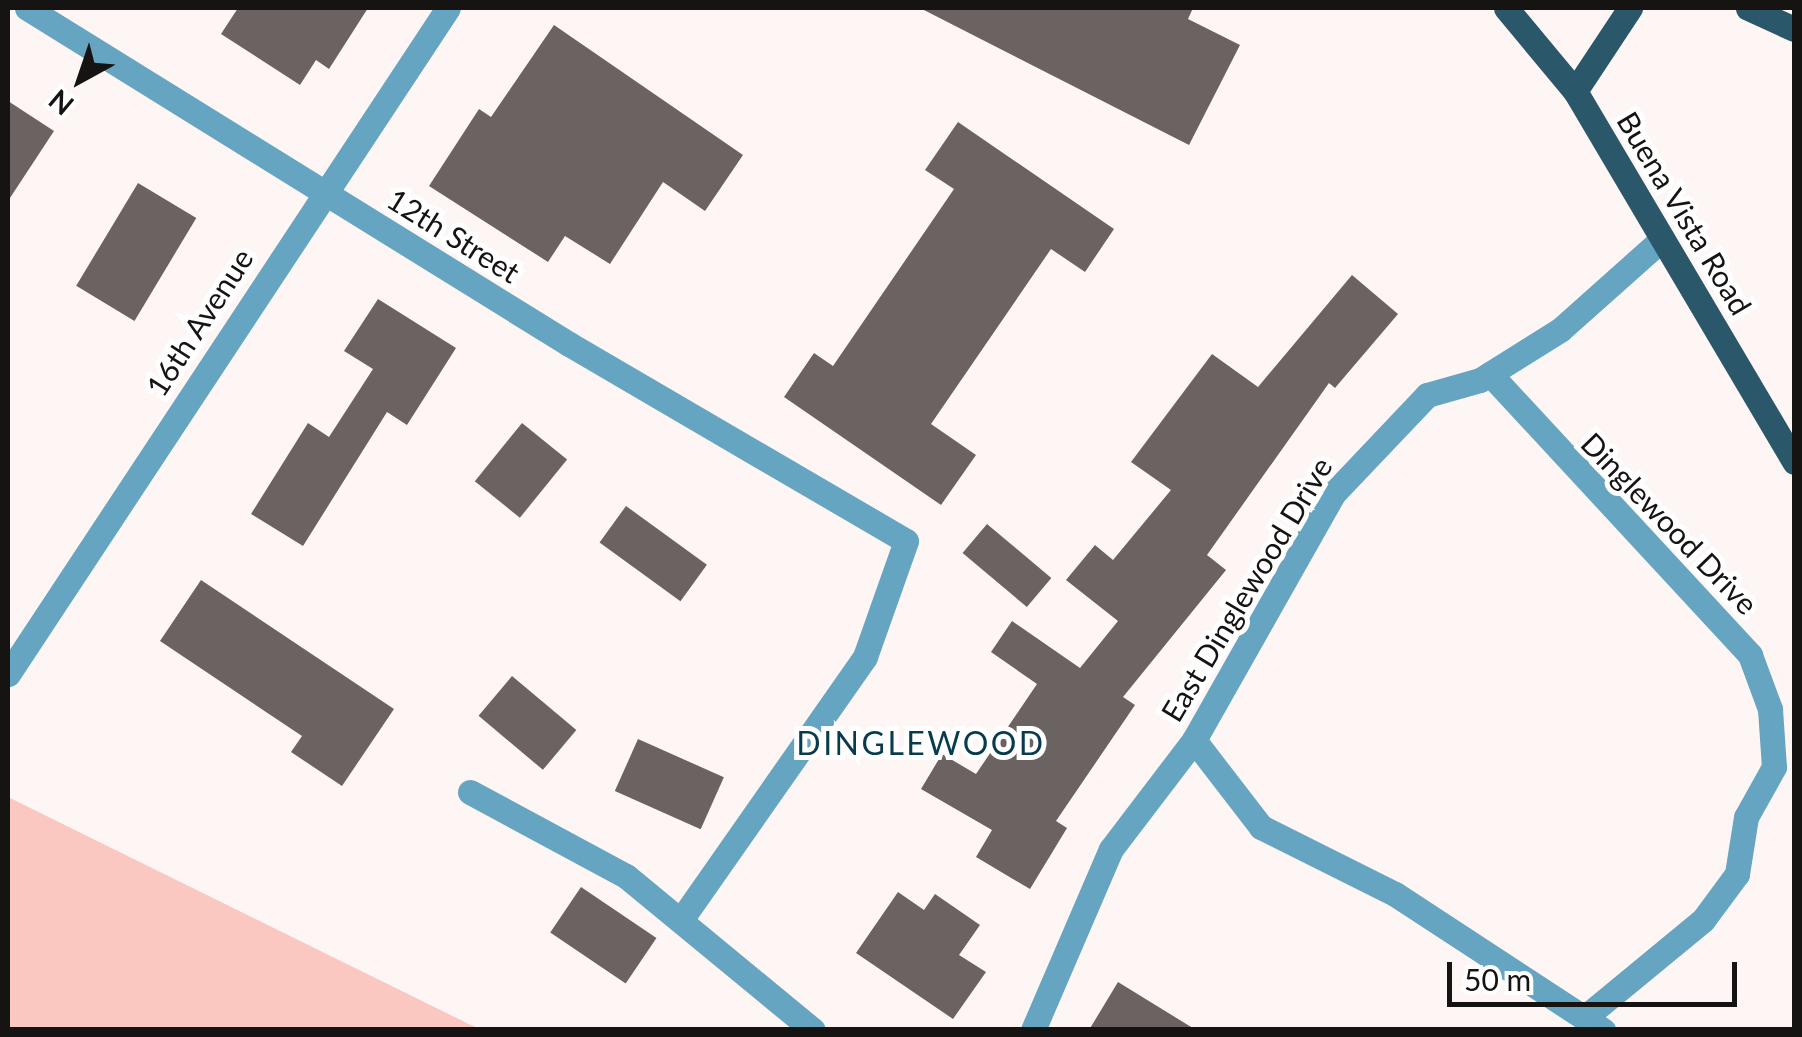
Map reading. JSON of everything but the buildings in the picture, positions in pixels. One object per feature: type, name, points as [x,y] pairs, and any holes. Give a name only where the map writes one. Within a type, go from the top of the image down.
[{"type":"main road","name":"Buena Vista Road","points":[[1506,8],[1575,91],[1794,462]]},
{"type":"main road","points":[[1575,91],[1630,8]]},
{"type":"main road","points":[[1748,8],[1794,29]]},
{"type":"street","name":"12th Street","points":[[27,8],[322,192],[906,541],[865,658],[682,918]]},
{"type":"street","name":"16th Avenue","points":[[8,674],[322,192],[448,8]]},
{"type":"street","name":"East Dinglewood Drive","points":[[1033,1030],[1111,849],[1194,740],[1334,494],[1427,395],[1490,374],[1560,330],[1662,238]]},
{"type":"street","name":"Dinglewood Drive","points":[[1490,374],[1750,655],[1770,710],[1774,767],[1746,817],[1737,874],[1704,920],[1593,1024]]},
{"type":"street","points":[[1194,740],[1261,827],[1395,894],[1593,1024]]},
{"type":"street","points":[[470,792],[626,876],[682,918],[813,1030]]},
{"type":"shaded area","points":[[8,797],[479,1029],[8,1029]]},
{"type":"district","name":"DINGLEWOOD","points":[[921,743]]}]
